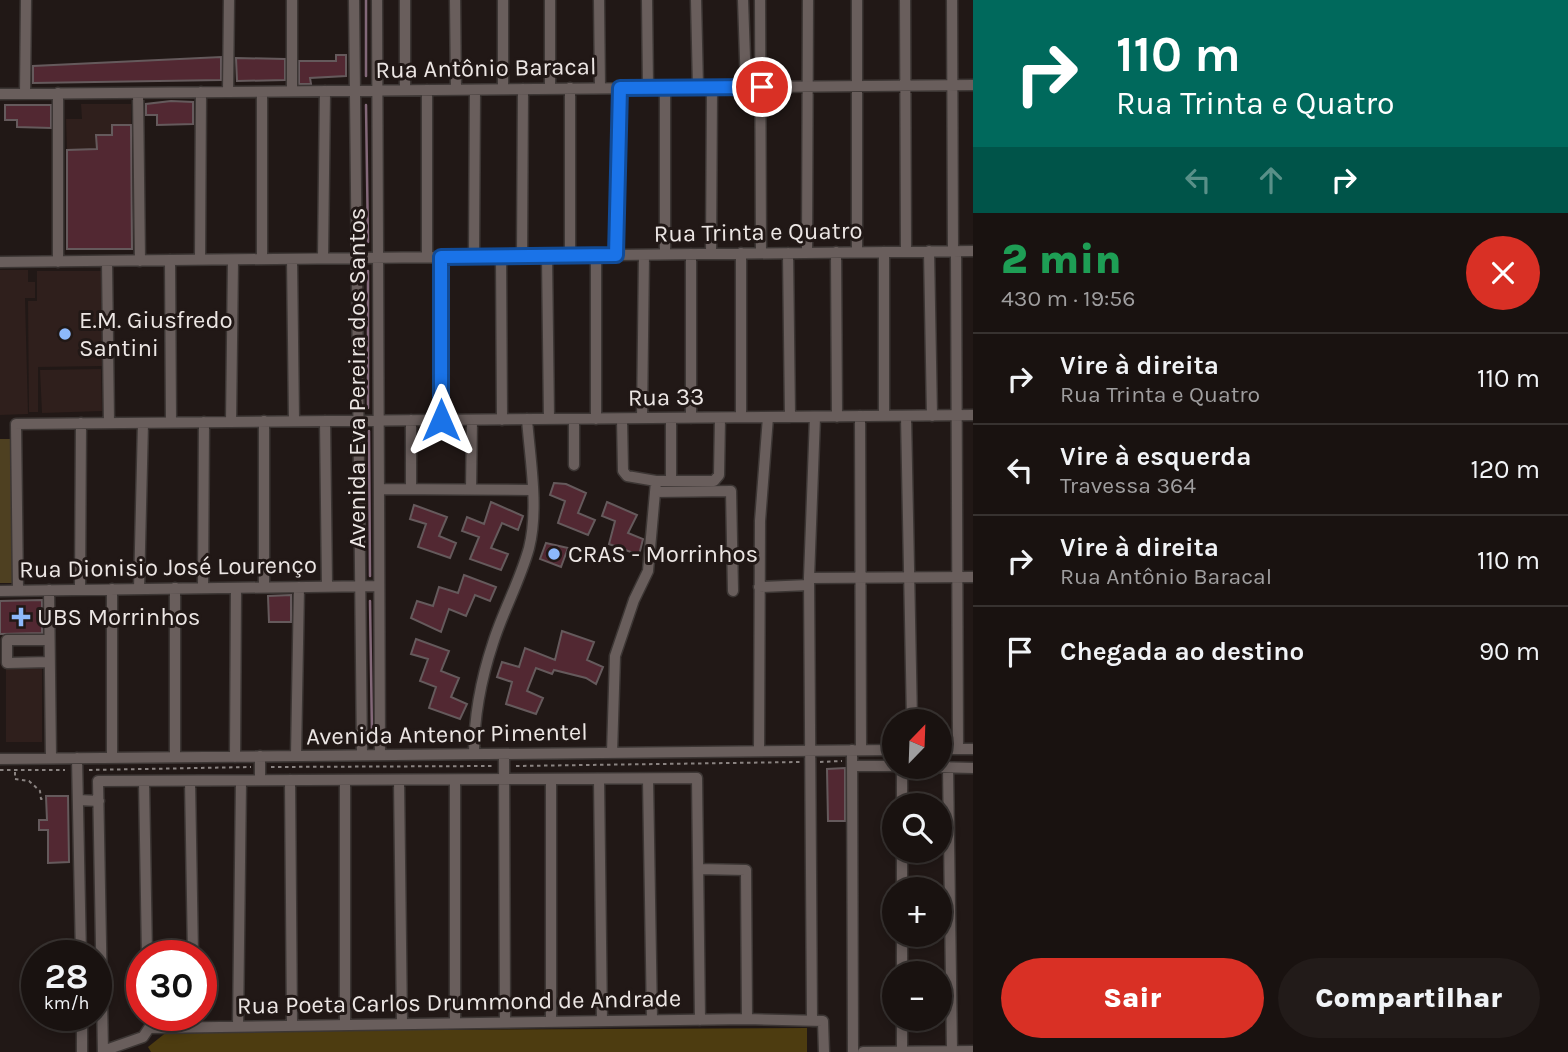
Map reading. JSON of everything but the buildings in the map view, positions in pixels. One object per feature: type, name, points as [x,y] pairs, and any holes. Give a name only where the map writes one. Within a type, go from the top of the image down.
[{"type":"street","points":[[26,0],[26,94]]},
{"type":"street","points":[[228,92],[229,0]]},
{"type":"street","points":[[292,0],[292,91]]},
{"type":"street","name":"Avenida Eva Pereira dos Santos","points":[[354,0],[362,755]]},
{"type":"street","name":"Avenida Eva Pereira dos Santos","points":[[377,0],[380,755]]},
{"type":"street","points":[[405,0],[405,90]]},
{"type":"street","points":[[455,0],[456,90]]},
{"type":"street","points":[[503,0],[503,89]]},
{"type":"street","points":[[550,0],[550,89]]},
{"type":"street","points":[[599,0],[600,88]]},
{"type":"street","points":[[647,0],[648,88]]},
{"type":"street","points":[[696,0],[698,87]]},
{"type":"street","points":[[743,0],[746,87]]},
{"type":"street","points":[[760,0],[761,253]]},
{"type":"street","points":[[807,253],[808,0]]},
{"type":"street","points":[[857,0],[857,252]]},
{"type":"street","points":[[905,0],[906,251]]},
{"type":"street","points":[[952,0],[959,577],[958,749]]},
{"type":"street","name":"Rua Antônio Baracal","points":[[0,94],[973,85]]},
{"type":"street","points":[[711,254],[712,87]]},
{"type":"street","points":[[616,255],[620,88]]},
{"type":"street","points":[[665,88],[665,254]]},
{"type":"street","points":[[522,256],[523,89]]},
{"type":"street","points":[[570,89],[570,256]]},
{"type":"street","points":[[427,90],[428,257]]},
{"type":"street","points":[[474,257],[475,90]]},
{"type":"street","points":[[323,258],[325,91]]},
{"type":"street","points":[[200,260],[201,92]]},
{"type":"street","points":[[262,92],[262,259]]},
{"type":"street","points":[[58,93],[58,262]]},
{"type":"street","points":[[138,93],[140,261]]},
{"type":"street","points":[[929,251],[932,416]]},
{"type":"street","name":"Rua Trinta e Quatro","points":[[0,262],[973,251]]},
{"type":"street","points":[[836,252],[837,416]]},
{"type":"street","points":[[884,252],[884,416]]},
{"type":"street","points":[[741,253],[741,417]]},
{"type":"street","points":[[788,253],[790,417]]},
{"type":"street","points":[[642,418],[644,254]]},
{"type":"street","points":[[691,254],[691,418]]},
{"type":"street","points":[[596,255],[596,419]]},
{"type":"street","points":[[501,256],[502,419]]},
{"type":"street","points":[[547,256],[549,419]]},
{"type":"street","points":[[441,257],[441,420]]},
{"type":"street","points":[[292,259],[293,421]]},
{"type":"street","points":[[170,260],[171,422]]},
{"type":"street","points":[[231,422],[233,260]]},
{"type":"street","points":[[107,262],[109,423]]},
{"type":"street","name":"Rua 33","points":[[18,590],[16,424],[973,415]]},
{"type":"street","points":[[853,1052],[854,757],[860,578],[860,416]]},
{"type":"street","points":[[906,416],[912,709]]},
{"type":"street","points":[[759,751],[759,587],[768,417]]},
{"type":"street","points":[[811,1021],[809,581],[815,417]]},
{"type":"street","points":[[622,418],[623,471],[632,479],[656,486],[731,491],[733,588]]},
{"type":"street","points":[[671,418],[671,481]]},
{"type":"street","points":[[656,486],[671,481],[717,479],[720,418]]},
{"type":"street","points":[[474,754],[477,715],[493,643],[529,548],[533,525],[527,419]]},
{"type":"street","points":[[574,419],[574,465]]},
{"type":"street","points":[[411,420],[411,489]]},
{"type":"street","points":[[471,489],[472,420]]},
{"type":"street","points":[[264,421],[264,587]]},
{"type":"street","points":[[325,421],[327,586]]},
{"type":"street","points":[[203,588],[204,422]]},
{"type":"street","points":[[80,590],[81,423]]},
{"type":"street","points":[[139,589],[143,423]]},
{"type":"street","points":[[612,753],[615,656],[634,600],[648,571],[656,486]]},
{"type":"street","points":[[379,489],[531,490]]},
{"type":"street","points":[[759,587],[860,578],[973,577]]},
{"type":"street","name":"Rua Dionisio José Lourenço","points":[[0,591],[379,586]]},
{"type":"street","points":[[235,757],[236,587]]},
{"type":"street","points":[[296,756],[299,587]]},
{"type":"street","points":[[175,588],[175,757]]},
{"type":"street","points":[[112,589],[112,758]]},
{"type":"street","points":[[49,590],[51,758]]},
{"type":"street","points":[[49,640],[7,640],[7,663],[49,662]]},
{"type":"street","points":[[952,749],[973,749]]},
{"type":"street","name":"Avenida Antenor Pimentel","points":[[0,759],[51,758],[77,764],[112,758],[175,757],[235,757],[260,762],[296,756],[759,751],[854,757],[882,752]]},
{"type":"street","points":[[504,754],[505,1022]]},
{"type":"street","points":[[854,757],[882,763]]},
{"type":"street","points":[[260,762],[260,780]]},
{"type":"street","points":[[77,764],[81,940]]},
{"type":"street","points":[[952,767],[973,768]]},
{"type":"street","points":[[103,1051],[98,781],[697,778],[700,1020]]},
{"type":"street","points":[[551,779],[551,1022]]},
{"type":"street","points":[[599,779],[602,1021]]},
{"type":"street","points":[[648,779],[652,1020]]},
{"type":"street","points":[[948,779],[952,1050]]},
{"type":"street","points":[[238,1026],[241,780]]},
{"type":"street","points":[[290,780],[292,1026]]},
{"type":"street","points":[[345,780],[345,1025]]},
{"type":"street","points":[[399,780],[402,1024]]},
{"type":"street","points":[[455,780],[455,1023]]},
{"type":"street","points":[[144,781],[148,940]]},
{"type":"street","points":[[190,781],[193,940]]},
{"type":"street","points":[[78,800],[99,801]]},
{"type":"street","points":[[698,869],[746,870],[747,1019]]},
{"type":"street","name":"Rua Poeta Carlos Drummond de Andrade","points":[[217,1026],[747,1019],[823,1021],[824,1052]]},
{"type":"street","points":[[82,1031],[82,1052]]},
{"type":"street","name":"Rua Poeta Carlos Drummond de Andrade","points":[[103,1051],[143,1037],[147,1031]]},
{"type":"street","points":[[902,1031],[902,1051]]},
{"type":"street","points":[[863,1052],[973,1051]]},
{"type":"path","points":[[0,771],[77,764],[260,762],[503,766],[811,756],[854,757]]},
{"type":"path","points":[[15,770],[15,779],[29,781],[40,791],[41,799],[44,799]]},
{"type":"shaded area","points":[[81,104],[131,104],[131,125],[111,125],[111,134],[96,135],[96,149],[67,149],[66,119],[82,119]]},
{"type":"shaded area","points":[[0,270],[28,270],[28,282],[35,282],[35,298],[25,298],[28,414],[0,415]]},
{"type":"shaded area","name":"E.M. Giusfredo Santini","points":[[37,271],[101,271],[102,366],[38,367],[38,412],[29,412],[28,301],[37,301]]},
{"type":"shaded area","points":[[101,369],[102,411],[42,413],[40,370]]},
{"type":"shaded area","points":[[0,439],[11,439],[14,583],[0,583]]},
{"type":"shaded area","points":[[6,668],[42,668],[42,742],[6,742]]},
{"type":"shaded area","points":[[807,1028],[807,1052],[151,1052],[148,1047],[168,1031]]},
{"type":"waterway","points":[[366,0],[366,76]]},
{"type":"waterway","points":[[366,105],[368,242]]},
{"type":"waterway","points":[[368,271],[368,408]]},
{"type":"waterway","points":[[369,431],[370,576]]},
{"type":"waterway","points":[[370,601],[372,735]]},
{"type":"place","name":"E.M. Giusfredo Santini","points":[[65,334]]},
{"type":"place","name":"CRAS - Morrinhos","points":[[554,554]]},
{"type":"place","name":"UBS Morrinhos","points":[[21,617]]},
{"type":"route","points":[[441,420],[441,257],[616,255],[620,88],[762,87]]}]
